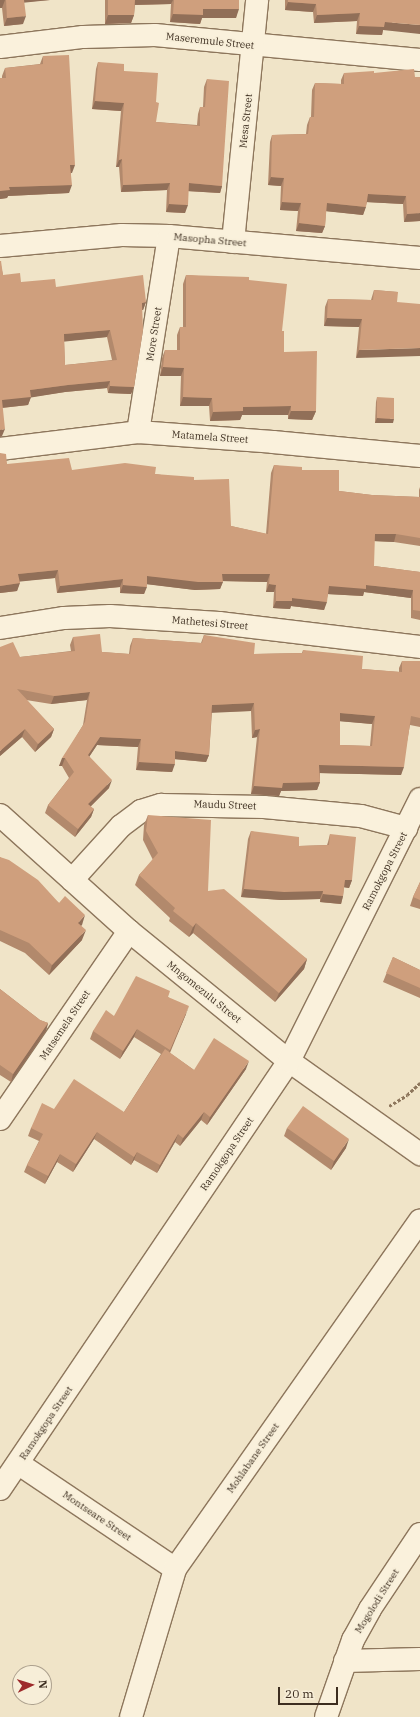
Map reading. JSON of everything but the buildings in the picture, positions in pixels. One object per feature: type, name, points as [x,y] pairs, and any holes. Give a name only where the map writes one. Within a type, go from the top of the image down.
[{"type":"street","name":"Mesa Street","points":[[233,242],[254,46],[257,0]]},
{"type":"street","name":"Maseremule Street","points":[[0,47],[83,37],[155,35],[254,46],[420,60]]},
{"type":"street","name":"Masopha Street","points":[[0,246],[122,235],[169,236],[420,258]]},
{"type":"street","name":"More Street","points":[[138,432],[169,236]]},
{"type":"street","name":"Matamela Street","points":[[0,449],[138,432],[273,442],[420,456]]},
{"type":"street","name":"Mathetesi Street","points":[[0,628],[64,618],[110,616],[218,623],[420,647]]},
{"type":"street","name":"Ramokgopa Street","points":[[0,1489],[19,1464],[289,1061],[420,799]]},
{"type":"street","name":"Maudu Street","points":[[72,880],[125,823],[141,811],[161,804],[264,807],[361,816],[406,828]]},
{"type":"street","name":"Mngomezulu Street","points":[[0,815],[129,931],[289,1061],[420,1154]]},
{"type":"street","name":"Matsemela Street","points":[[0,1119],[129,931]]},
{"type":"street","name":"Mohlabane Street","points":[[131,1717],[175,1569],[420,1220]]},
{"type":"street","name":"Montseare Street","points":[[19,1464],[175,1569]]},
{"type":"street","name":"Mogolodi Street","points":[[326,1717],[345,1661],[370,1609],[420,1534]]},
{"type":"street","points":[[345,1661],[420,1659]]},
{"type":"path","points":[[366,1116],[407,1096],[420,1082]]}]
